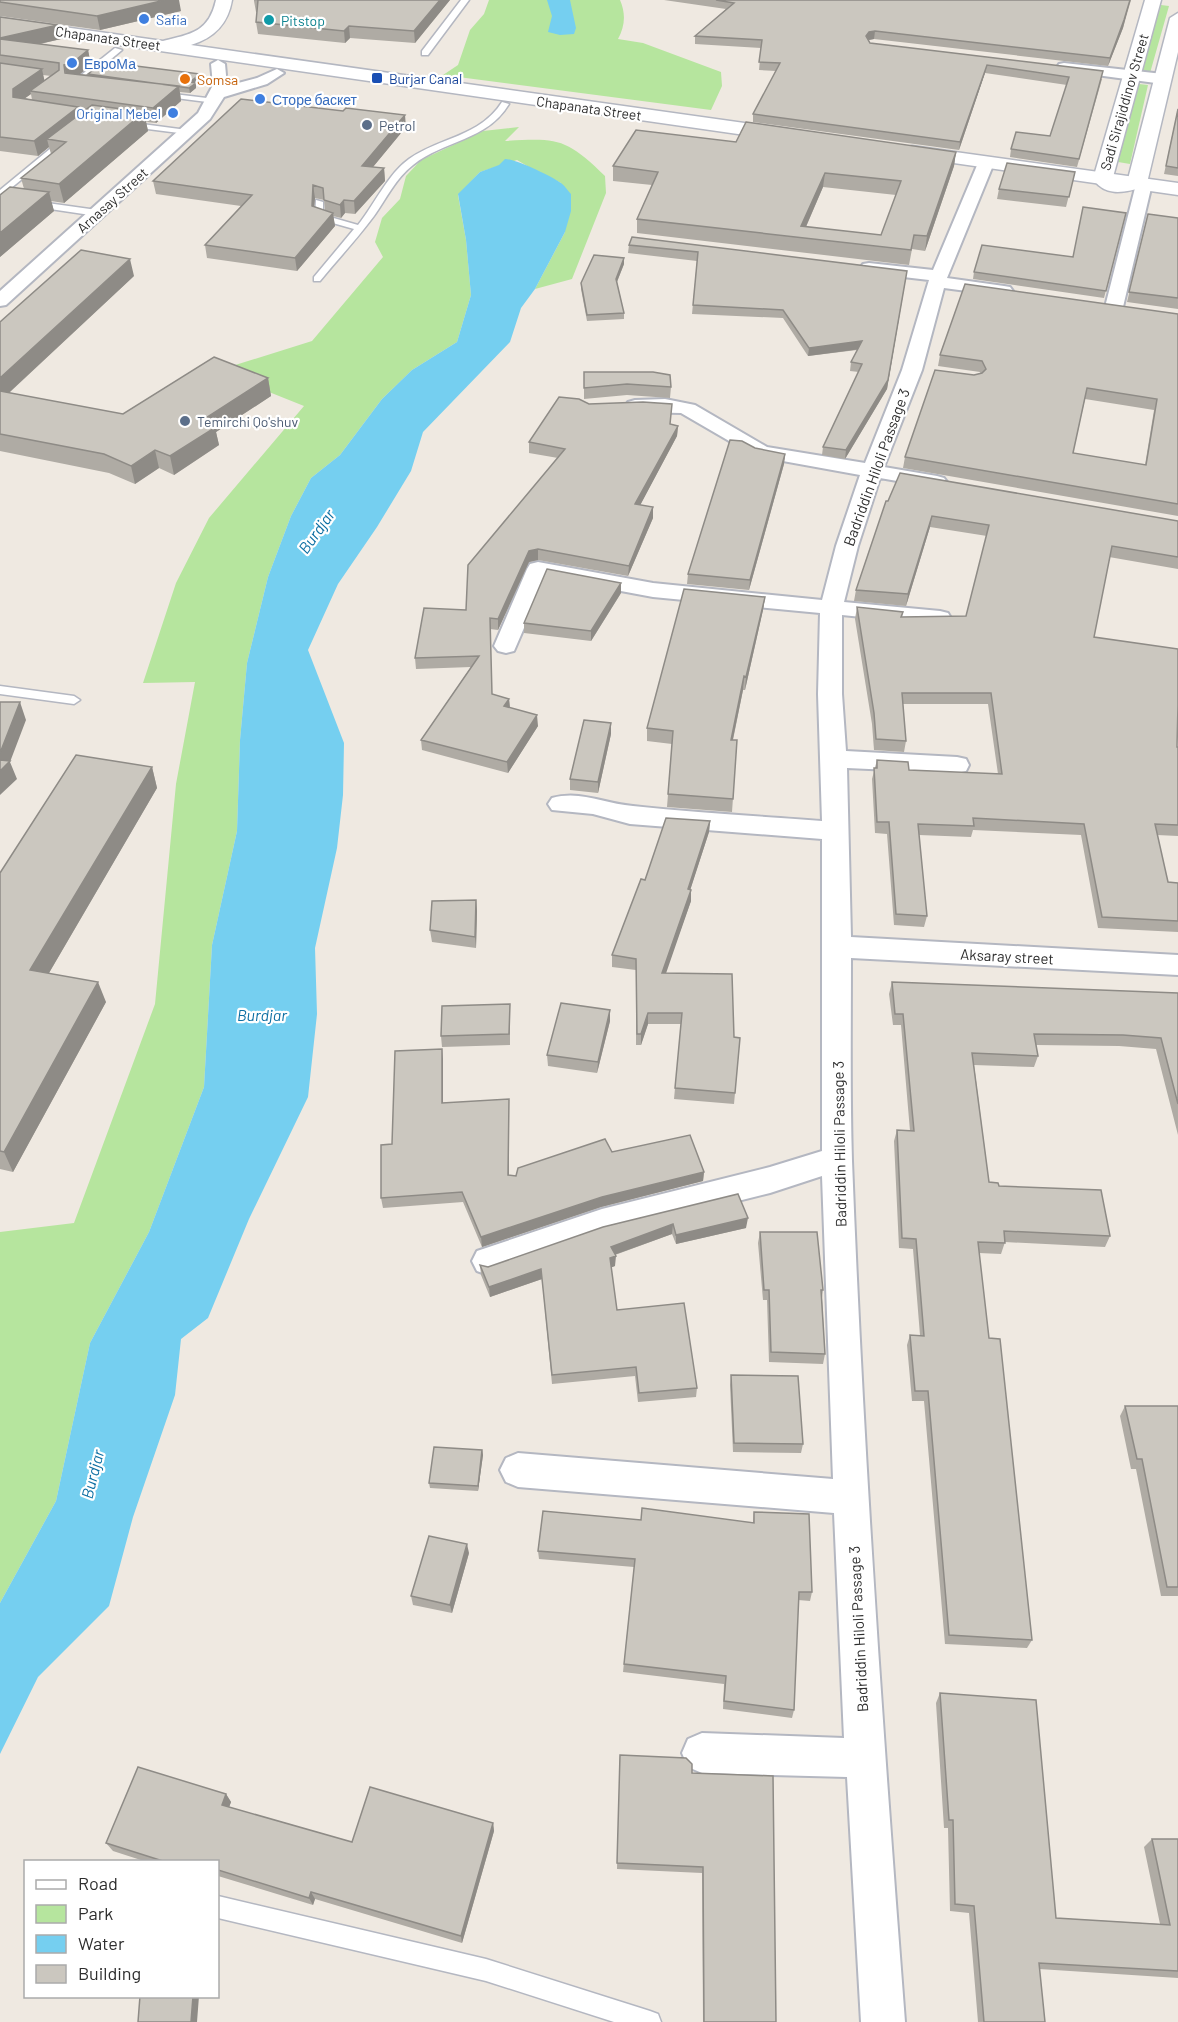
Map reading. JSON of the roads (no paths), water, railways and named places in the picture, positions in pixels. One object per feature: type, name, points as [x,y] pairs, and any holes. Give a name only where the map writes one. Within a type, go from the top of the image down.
[{"type":"main road","points":[[209,0],[204,26],[217,60]]},
{"type":"main road","points":[[125,46],[204,26],[219,19],[224,0]]},
{"type":"main road","name":"Sadi Sirajiddinov Street","points":[[1110,183],[1132,76],[1153,0]]},
{"type":"main road","name":"Sadi Sirajiddinov Street","points":[[1141,186],[1178,18]]},
{"type":"main road","name":"Chapanata Street","points":[[0,23],[125,46],[509,102]]},
{"type":"main road","points":[[164,46],[189,42],[204,26]]},
{"type":"main road","name":"Chapanata Street","points":[[0,34],[125,46],[164,46],[277,73],[584,111],[806,142]]},
{"type":"main road","points":[[894,154],[1110,183],[1178,189]]},
{"type":"main road","points":[[1141,186],[1178,196]]},
{"type":"street","points":[[216,98],[223,80],[217,60]]},
{"type":"street","points":[[1046,65],[1163,80]]},
{"type":"street","points":[[216,98],[277,73]]},
{"type":"street","name":"Arnasay Street","points":[[0,301],[187,132],[216,98]]},
{"type":"street","name":"Badriddin Hiloli Passage 3","points":[[883,2022],[865,1758],[851,1497],[837,1159],[837,947],[834,759],[830,694],[831,608],[847,546],[872,471],[922,371],[938,279],[984,166]]},
{"type":"street","points":[[1114,307],[1141,186]]},
{"type":"street","points":[[846,265],[1020,293]]},
{"type":"street","points":[[1090,303],[1135,310]]},
{"type":"street","points":[[611,406],[666,405],[686,409],[693,411],[747,447],[762,452],[954,485]]},
{"type":"street","points":[[506,646],[538,569],[653,590],[940,618]]},
{"type":"street","points":[[834,759],[957,765]]},
{"type":"street","points":[[561,804],[593,805],[630,815],[834,831]]},
{"type":"street","name":"Aksaray street","points":[[837,947],[1178,965]]},
{"type":"street","points":[[488,1261],[602,1221],[770,1180],[837,1159]]},
{"type":"street","points":[[518,1470],[851,1497]]},
{"type":"street","points":[[702,1753],[865,1758]]},
{"type":"lane","points":[[425,53],[465,0]]},
{"type":"lane","points":[[77,83],[125,46]]},
{"type":"lane","points":[[58,81],[88,85]]},
{"type":"lane","points":[[146,92],[216,98]]},
{"type":"lane","points":[[317,279],[399,174],[415,159],[474,132],[498,118],[509,102]]},
{"type":"lane","points":[[122,123],[187,132]]},
{"type":"lane","points":[[0,194],[71,137]]},
{"type":"lane","points":[[0,199],[11,200]]},
{"type":"lane","points":[[22,202],[97,213]]},
{"type":"lane","points":[[319,202],[318,216],[359,228]]},
{"type":"lane","points":[[0,690],[74,700]]},
{"type":"lane","points":[[219,1906],[486,1970],[650,2022]]},
{"type":"water","points":[[547,0],[570,0],[576,28],[574,34],[560,35],[548,32],[552,16]]},
{"type":"water","name":"Burdjar","points":[[505,159],[550,176],[561,183],[571,194],[571,211],[565,232],[535,289],[521,308],[510,342],[423,432],[411,471],[377,527],[338,584],[308,650],[344,743],[343,795],[337,848],[315,948],[317,1014],[308,1097],[249,1219],[208,1318],[181,1339],[175,1395],[133,1517],[109,1606],[38,1677],[0,1754],[0,1603],[56,1501],[90,1343],[149,1232],[204,1087],[212,945],[237,831],[240,740],[247,663],[268,577],[291,516],[311,478],[340,455],[382,399],[412,370],[457,342],[471,295],[466,240],[458,194],[480,172],[499,165]]},
{"type":"place","name":"Safia","points":[[144,19]]},
{"type":"place","name":"Pitstop","points":[[269,20]]},
{"type":"place","name":"ЕвроМа","points":[[72,63]]},
{"type":"place","name":"Burjar Canal","points":[[377,78]]},
{"type":"place","name":"Somsa","points":[[185,79]]},
{"type":"place","name":"Сторе баскет","points":[[260,99]]},
{"type":"place","name":"Original Mebel","points":[[173,113]]},
{"type":"place","name":"Petrol","points":[[367,125]]},
{"type":"place","name":"Temirchi Qo'shuv","points":[[185,421]]}]
